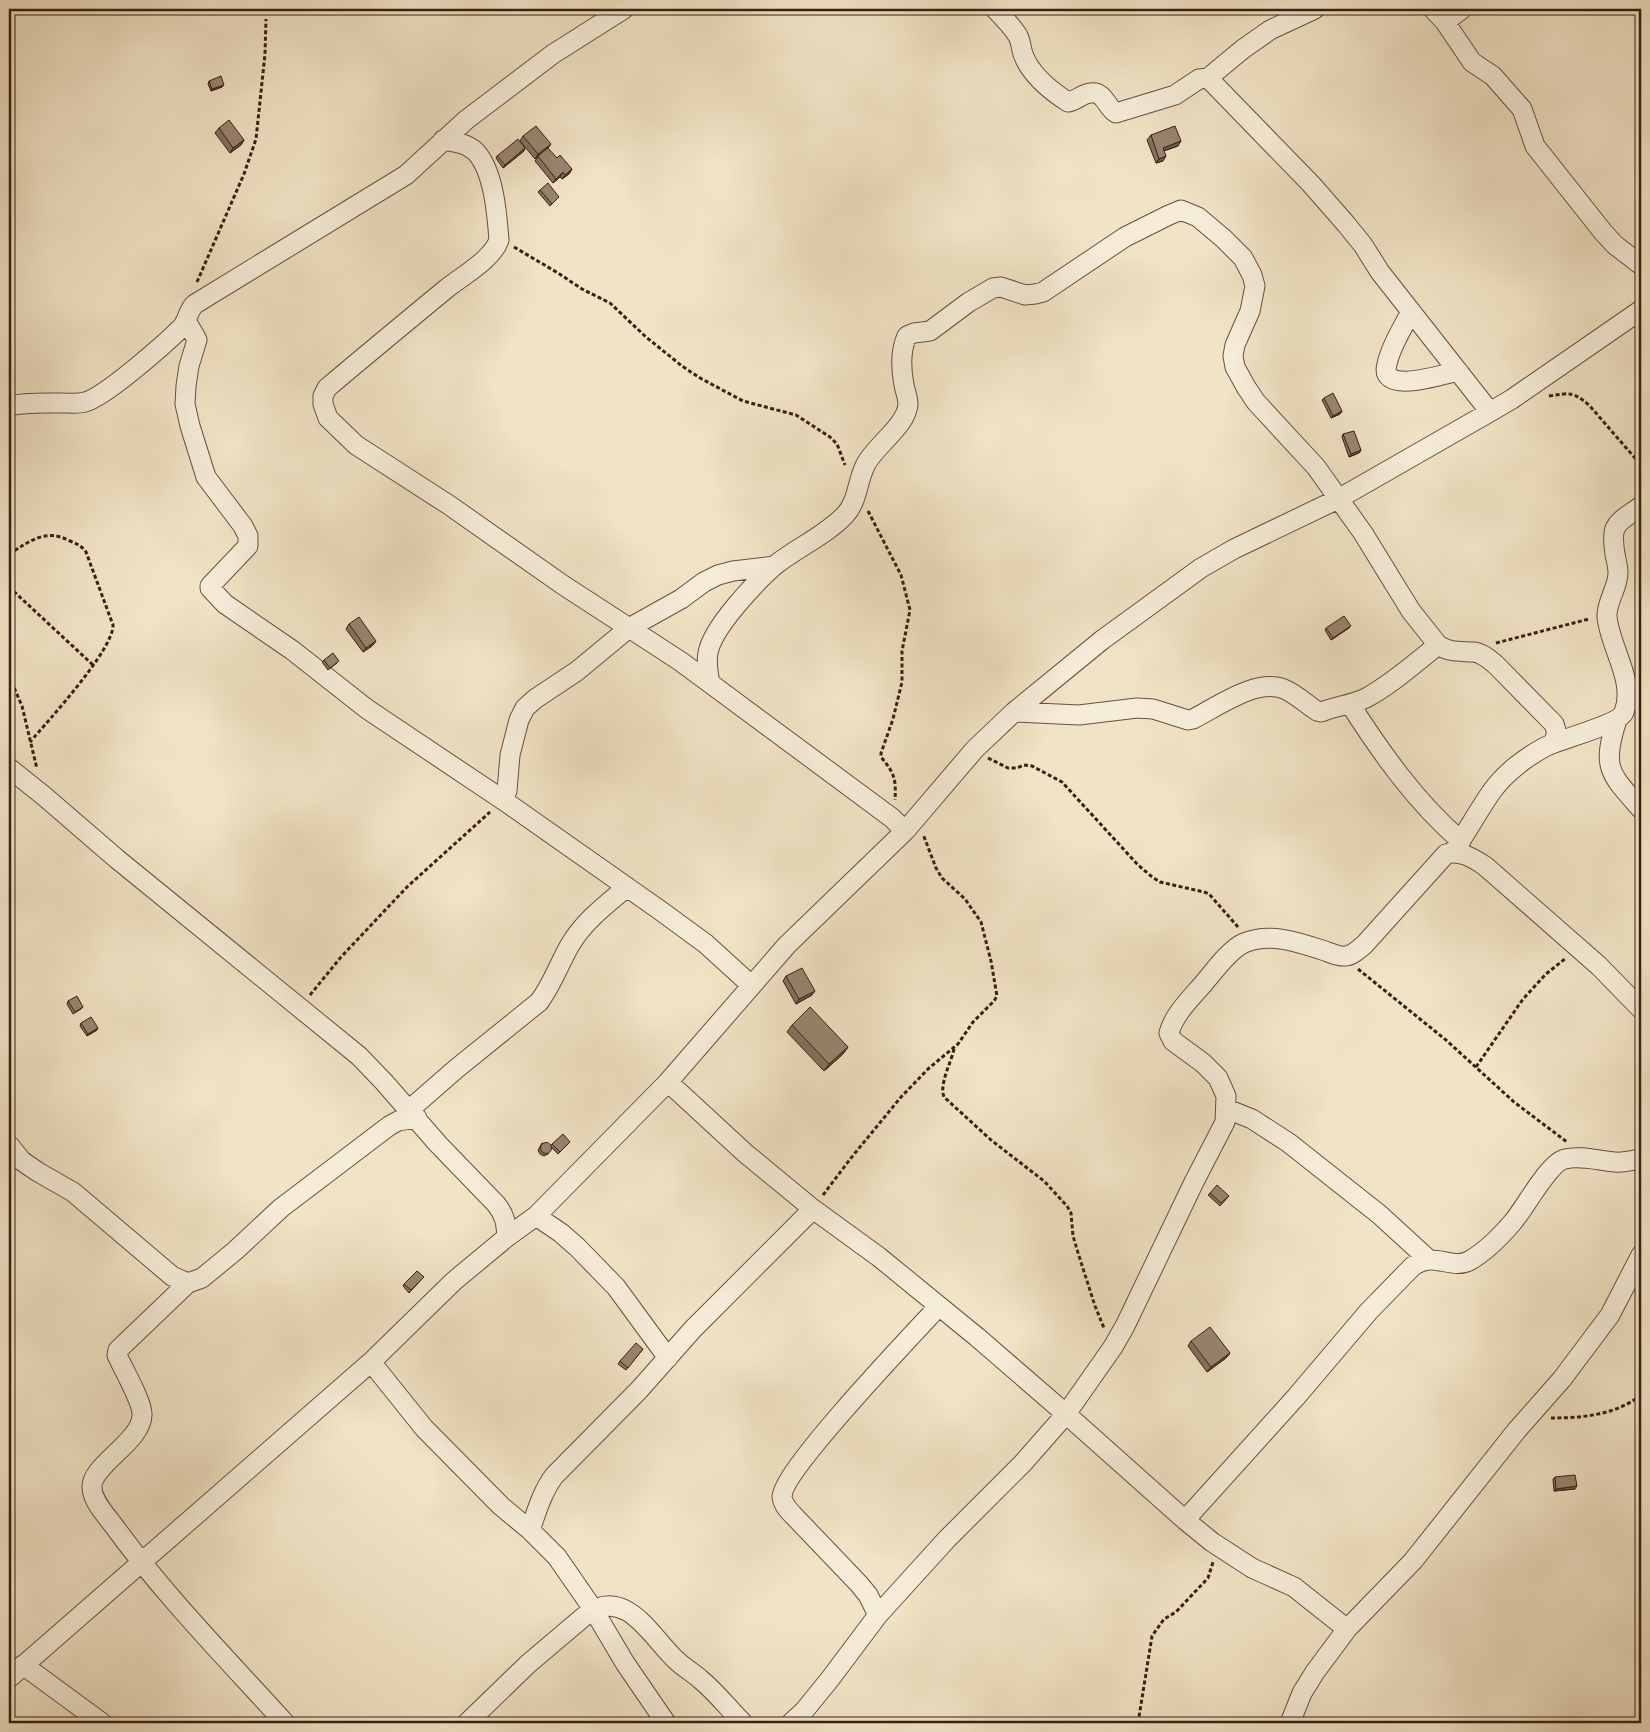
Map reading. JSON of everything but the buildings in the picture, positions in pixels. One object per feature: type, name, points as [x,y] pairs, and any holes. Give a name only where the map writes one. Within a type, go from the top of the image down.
[{"type":"street","points":[[9,406],[20,403],[87,402],[118,381],[188,315],[288,246],[394,184],[466,120],[553,54],[624,9]]},
{"type":"street","points":[[995,9],[1018,36],[1022,44],[1023,54],[1030,67],[1048,86],[1068,102],[1073,102],[1093,92],[1099,94],[1112,111],[1116,112],[1175,95],[1199,79],[1208,78],[1243,49],[1270,30],[1315,9]]},
{"type":"street","points":[[1462,9],[1439,15],[1472,62],[1493,76],[1522,109],[1535,146],[1603,232],[1615,245],[1641,265]]},
{"type":"street","points":[[1208,78],[1311,184],[1346,224],[1363,245],[1380,272],[1490,412]]},
{"type":"street","points":[[443,140],[468,146],[476,152],[482,162],[493,188],[499,240],[494,251],[327,388],[323,396],[323,404],[328,418],[356,445],[449,505],[563,585],[710,683],[904,822]]},
{"type":"street","points":[[710,683],[707,669],[707,654],[710,642],[730,612],[774,566],[846,514],[854,502],[865,465],[896,428],[906,411],[908,404],[903,380],[902,358],[907,336],[930,331],[969,302],[993,288],[1001,287],[1025,294],[1043,292],[1125,237],[1181,210],[1198,217],[1224,239],[1243,258],[1252,275],[1255,286],[1250,311],[1232,356],[1235,367],[1256,402],[1316,467],[1363,533],[1411,611],[1438,645],[1444,649],[1457,652],[1474,652],[1485,656],[1495,664],[1554,724],[1557,730],[1553,743]]},
{"type":"street","points":[[9,1678],[371,1362],[454,1281],[507,1237],[536,1216],[668,1082],[787,945],[974,748],[1014,712],[1102,640],[1201,568],[1234,549],[1338,499],[1490,412],[1641,310]]},
{"type":"street","points":[[1412,311],[1391,351],[1386,366],[1387,374],[1390,378],[1414,381],[1458,370]]},
{"type":"street","points":[[188,315],[188,326],[197,340],[189,366],[186,386],[185,404],[190,426],[206,477],[243,526],[249,542],[248,546],[210,588],[225,604],[292,650],[367,709],[503,800],[706,944],[751,985]]},
{"type":"street","points":[[791,1723],[810,1704],[878,1615],[947,1539],[1023,1463],[1066,1414],[1113,1347],[1138,1301],[1194,1182],[1225,1122],[1226,1096],[1218,1078],[1203,1063],[1173,1041],[1169,1033],[1171,1026],[1189,1000],[1238,946],[1260,938],[1301,943],[1343,956],[1356,952],[1446,854],[1457,847],[1493,790],[1504,777],[1533,754],[1553,743],[1596,729],[1617,720],[1623,714],[1634,688],[1613,643],[1607,616],[1608,606],[1615,591],[1618,572],[1613,532],[1621,521],[1641,506]]},
{"type":"street","points":[[503,800],[507,791],[510,755],[519,720],[525,708],[534,699],[577,671],[629,628],[681,599],[694,588],[718,575],[733,571],[774,566]]},
{"type":"street","points":[[1014,712],[1079,715],[1137,708],[1153,709],[1188,720],[1253,689],[1271,687],[1285,690],[1319,712],[1365,698],[1382,688],[1438,645]]},
{"type":"street","points":[[1350,704],[1390,765],[1439,822],[1457,847],[1485,866],[1599,966],[1641,1009]]},
{"type":"street","points":[[1617,720],[1609,750],[1611,770],[1615,778],[1641,810]]},
{"type":"street","points":[[9,768],[299,1009],[359,1056],[438,1144],[503,1212],[507,1237]]},
{"type":"street","points":[[285,1723],[140,1562],[94,1496],[92,1484],[96,1474],[132,1436],[143,1416],[139,1402],[117,1355],[118,1350],[188,1282],[202,1278],[236,1250],[281,1208],[389,1126],[413,1114],[456,1069],[538,1002],[546,993],[571,944],[582,927],[627,887]]},
{"type":"street","points":[[668,1082],[746,1153],[813,1209],[879,1257],[939,1306],[1212,1542],[1252,1568],[1294,1587],[1347,1628]]},
{"type":"street","points":[[1227,1109],[1252,1120],[1289,1142],[1380,1215],[1428,1259]]},
{"type":"street","points":[[9,1145],[22,1161],[73,1192],[172,1276],[188,1282]]},
{"type":"street","points":[[1185,1520],[1296,1397],[1375,1304],[1419,1262],[1428,1259],[1456,1264],[1466,1262],[1492,1244],[1512,1224],[1543,1180],[1564,1159],[1589,1158],[1616,1162],[1641,1158]]},
{"type":"street","points":[[530,1530],[547,1485],[554,1476],[639,1390],[693,1329],[813,1209]]},
{"type":"street","points":[[536,1216],[572,1243],[616,1288],[668,1358]]},
{"type":"street","points":[[1290,1723],[1302,1693],[1347,1628],[1413,1561],[1517,1430],[1562,1379],[1610,1315],[1641,1255]]},
{"type":"street","points":[[878,1615],[868,1595],[794,1516],[785,1505],[782,1497],[789,1481],[812,1449],[878,1370],[939,1306]]},
{"type":"street","points":[[371,1362],[424,1428],[501,1506],[530,1530],[557,1557],[593,1609],[625,1663],[666,1723]]},
{"type":"street","points":[[468,1723],[528,1664],[593,1609],[605,1605],[614,1606],[634,1615],[675,1660],[701,1679],[743,1723]]},
{"type":"street","points":[[23,1665],[102,1723]]},
{"type":"path","points":[[188,315],[193,291],[244,174],[256,139],[260,84],[265,54],[266,19]]},
{"type":"path","points":[[499,240],[558,273],[582,289],[610,303],[646,337],[700,378],[744,401],[796,415],[830,437],[840,449],[848,474],[901,574],[910,610],[902,651],[902,682],[893,720],[881,757],[895,775],[895,808],[942,878],[966,899],[981,922],[997,990],[994,1001],[977,1016],[966,1034],[954,1048],[928,1069],[901,1097],[851,1158],[813,1209]]},
{"type":"path","points":[[1543,397],[1572,393],[1580,397],[1641,466]]},
{"type":"path","points":[[9,554],[33,540],[47,535],[61,536],[79,545],[86,552],[113,625],[111,638],[93,665],[30,742]]},
{"type":"path","points":[[9,587],[93,665]]},
{"type":"path","points":[[1474,652],[1510,639],[1607,616]]},
{"type":"path","points":[[9,676],[22,706],[44,796]]},
{"type":"path","points":[[974,748],[1004,767],[1011,769],[1028,765],[1062,782],[1144,870],[1160,882],[1208,894],[1214,898],[1232,923],[1254,940]]},
{"type":"path","points":[[299,1009],[341,957],[407,887],[503,800]]},
{"type":"path","points":[[1476,1067],[1523,999],[1546,974],[1578,948]]},
{"type":"path","points":[[1343,956],[1446,1040],[1514,1102],[1589,1158]]},
{"type":"path","points":[[954,1048],[952,1061],[942,1088],[944,1097],[991,1140],[1044,1181],[1067,1206],[1071,1213],[1073,1236],[1095,1306],[1113,1347]]},
{"type":"path","points":[[1550,1418],[1591,1416],[1609,1412],[1625,1406],[1641,1395]]},
{"type":"path","points":[[9,1405],[13,1416],[9,1431]]},
{"type":"path","points":[[1138,1723],[1152,1636],[1164,1619],[1176,1612],[1208,1578],[1214,1556],[1212,1542]]}]
